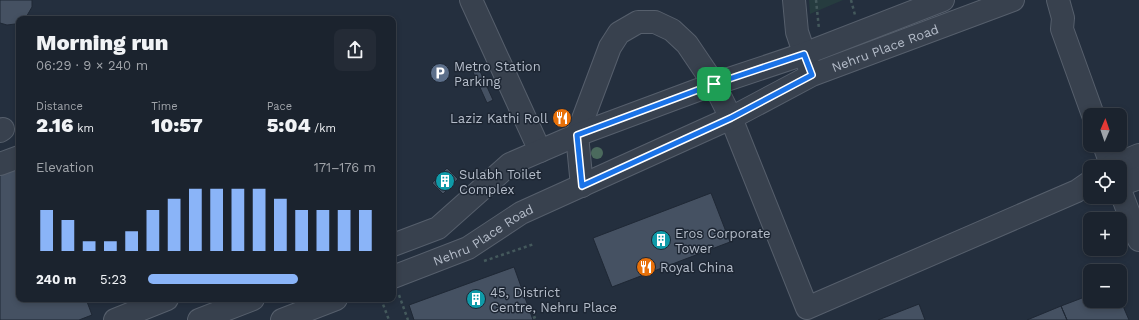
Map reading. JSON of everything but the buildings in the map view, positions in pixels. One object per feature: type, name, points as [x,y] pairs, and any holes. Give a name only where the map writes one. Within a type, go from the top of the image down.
[{"type":"street","points":[[471,0],[540,151]]},
{"type":"street","points":[[794,0],[797,32],[813,50],[812,75]]},
{"type":"street","name":"Nehru Place Road","points":[[396,242],[438,228],[510,164],[577,135],[714,84],[813,50],[943,0]]},
{"type":"street","name":"Nehru Place Road","points":[[396,284],[480,242],[521,213],[731,118],[812,75],[1013,0]]},
{"type":"street","points":[[1049,0],[1055,21],[1062,29],[1090,108]]},
{"type":"street","points":[[1058,0],[1063,18],[1062,29]]},
{"type":"street","points":[[582,186],[577,135],[610,46],[619,33],[638,22],[655,22],[672,30],[687,44],[714,84],[731,118],[807,308],[1083,188]]},
{"type":"street","points":[[1127,162],[1139,155]]},
{"type":"street","points":[[0,164],[16,158]]},
{"type":"street","points":[[1127,175],[1139,178]]},
{"type":"street","points":[[1125,204],[1139,240]]},
{"type":"street","points":[[123,318],[160,302]]},
{"type":"street","points":[[199,320],[245,302]]},
{"type":"street","points":[[295,318],[330,302]]},
{"type":"path","points":[[813,50],[816,0]]},
{"type":"path","points":[[396,287],[408,320]]},
{"type":"path","points":[[381,302],[389,320]]},
{"type":"path","points":[[533,318],[538,316]]},
{"type":"green space","points":[[809,0],[843,0],[810,14]]},
{"type":"place","name":"Metro Station Parking","points":[[440,73]]},
{"type":"place","name":"Laziz Kathi Roll","points":[[562,118]]},
{"type":"place","name":"Sulabh Toilet Complex","points":[[445,181]]},
{"type":"place","name":"Eros Corporate Tower","points":[[661,240]]},
{"type":"place","name":"Royal China","points":[[646,267]]},
{"type":"place","name":"45, District Centre, Nehru Place","points":[[476,299]]},
{"type":"route","points":[[804,54],[812,75],[731,118],[582,186],[577,135],[714,84],[804,54]]}]
